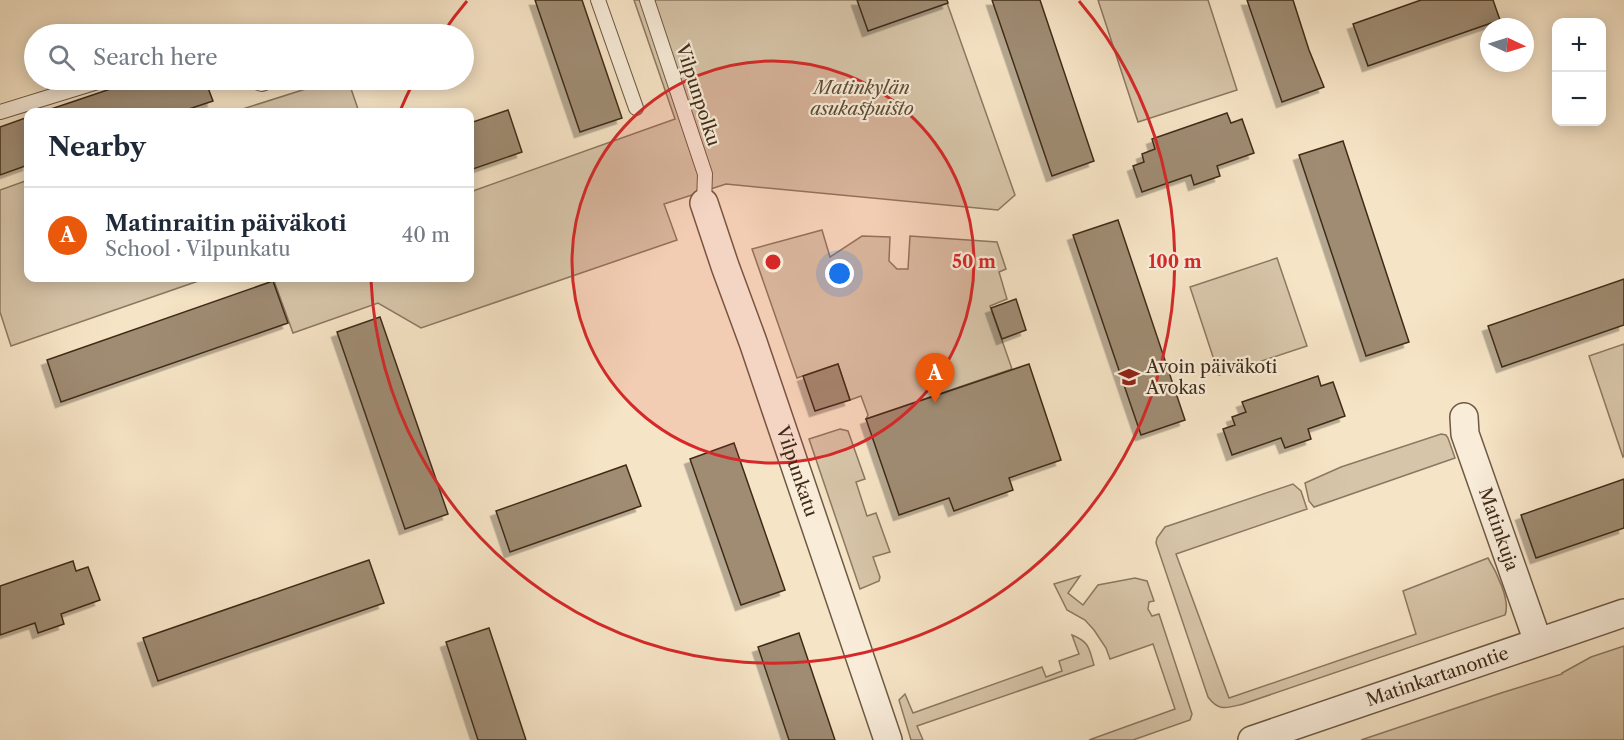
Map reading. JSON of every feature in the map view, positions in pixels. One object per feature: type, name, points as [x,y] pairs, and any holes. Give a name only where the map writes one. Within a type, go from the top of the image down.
[{"type":"street","name":"Vilpunkatu","points":[[704,203],[888,740]]},
{"type":"street","name":"Matinkuja","points":[[1464,417],[1465,434],[1538,642]]},
{"type":"street","name":"Matinkartanontie","points":[[1252,740],[1624,613]]},
{"type":"lane","points":[[598,0],[636,108]]},
{"type":"lane","name":"Vilpunpolku","points":[[647,0],[705,174],[704,203]]},
{"type":"lane","points":[[0,112],[72,90]]},
{"type":"green space","name":"Matinkylän asukaspuisto","points":[[634,0],[946,0],[1015,195],[998,210],[726,184],[664,204],[677,240],[421,328],[378,303],[293,333],[274,282],[474,282],[474,191],[675,119]]},
{"type":"green space","points":[[1098,0],[1208,0],[1237,90],[1138,122]]},
{"type":"green space","points":[[302,90],[351,90],[358,108],[246,108]]},
{"type":"green space","points":[[24,181],[24,282],[195,282],[11,346],[0,312],[0,190]]},
{"type":"green space","points":[[822,230],[830,257],[862,236],[890,237],[889,261],[897,269],[908,269],[910,236],[997,242],[1006,269],[999,272],[1007,299],[990,306],[1012,369],[866,419],[868,415],[861,396],[850,400],[838,364],[797,378],[752,249]]},
{"type":"green space","points":[[1277,258],[1307,346],[1219,375],[1190,287]]},
{"type":"green space","points":[[1624,344],[1624,456],[1623,457],[1589,356]]},
{"type":"green space","points":[[840,429],[848,431],[865,479],[856,482],[867,516],[876,513],[890,552],[873,557],[880,577],[879,581],[860,589],[809,439]]},
{"type":"green space","points":[[1441,434],[1448,438],[1455,458],[1314,507],[1309,501],[1305,483],[1341,467]]},
{"type":"green space","points":[[1293,484],[1301,491],[1307,509],[1176,554],[1229,698],[1416,634],[1403,591],[1488,558],[1504,594],[1505,615],[1243,704],[1224,708],[1216,705],[1208,697],[1156,543],[1157,538],[1165,527]]},
{"type":"green space","points":[[1080,576],[1068,593],[1083,605],[1098,585],[1135,578],[1147,581],[1154,601],[1149,602],[1148,609],[1152,616],[1159,614],[1192,714],[1190,720],[1133,740],[1089,740],[1175,709],[1153,644],[1110,659],[1106,648],[1094,630],[1085,620],[1067,610],[1054,584]]},
{"type":"green space","points":[[1072,635],[1086,643],[1094,665],[917,726],[923,740],[911,740],[899,700],[905,694],[913,713],[1042,667],[1046,677],[1062,671],[1059,661],[1079,654]]},
{"type":"green space","points":[[1624,646],[1624,740],[1361,740],[1562,674],[1591,657]]},
{"type":"building","points":[[535,0],[582,0],[622,118],[580,132]]},
{"type":"building","points":[[857,0],[947,0],[948,3],[868,31]]},
{"type":"building","points":[[992,0],[1040,0],[1094,161],[1052,176]]},
{"type":"building","points":[[1247,0],[1293,0],[1324,87],[1282,102]]},
{"type":"building","points":[[1421,0],[1493,0],[1499,18],[1480,18],[1480,27],[1368,66],[1353,24]]},
{"type":"building","points":[[107,90],[209,90],[213,101],[192,108],[54,108]]},
{"type":"building","points":[[508,110],[522,152],[474,169],[474,122]]},
{"type":"building","points":[[1227,113],[1231,123],[1242,119],[1254,153],[1217,166],[1220,176],[1194,185],[1191,175],[1142,192],[1133,166],[1144,162],[1142,154],[1155,149],[1152,139]]},
{"type":"building","points":[[24,118],[24,166],[0,175],[0,127]]},
{"type":"building","points":[[1343,141],[1409,342],[1366,356],[1299,155]]},
{"type":"building","points":[[1118,220],[1185,420],[1141,435],[1073,235]]},
{"type":"building","points":[[1624,279],[1624,325],[1502,367],[1488,326]]},
{"type":"building","points":[[270,282],[273,282],[288,323],[61,402],[47,360]]},
{"type":"building","points":[[1016,299],[1026,330],[1002,339],[991,308]]},
{"type":"building","points":[[380,317],[448,514],[405,529],[337,332]]},
{"type":"building","points":[[838,364],[850,400],[815,411],[803,376]]},
{"type":"building","points":[[1029,364],[1061,460],[1009,478],[1013,490],[954,511],[949,498],[899,515],[866,419]]},
{"type":"building","points":[[1318,376],[1321,386],[1333,382],[1345,416],[1308,429],[1311,439],[1285,448],[1281,438],[1232,455],[1223,429],[1235,425],[1232,417],[1246,412],[1242,402]]},
{"type":"building","points":[[734,443],[785,590],[741,605],[690,459]]},
{"type":"building","points":[[626,465],[641,506],[510,552],[496,511]]},
{"type":"building","points":[[1624,479],[1624,528],[1536,558],[1521,515]]},
{"type":"building","points":[[369,560],[384,603],[158,681],[143,638]]},
{"type":"building","points":[[73,561],[76,571],[88,567],[100,600],[61,614],[64,624],[38,633],[35,623],[0,635],[0,586]]},
{"type":"building","points":[[489,628],[526,740],[478,740],[446,642]]},
{"type":"building","points":[[799,633],[835,740],[789,740],[758,647]]},
{"type":"place","name":"Avoin päiväkoti Avokas","points":[[1129,377]]},
{"type":"place","name":"Matinraitin päiväkoti","points":[[935,403]]}]
